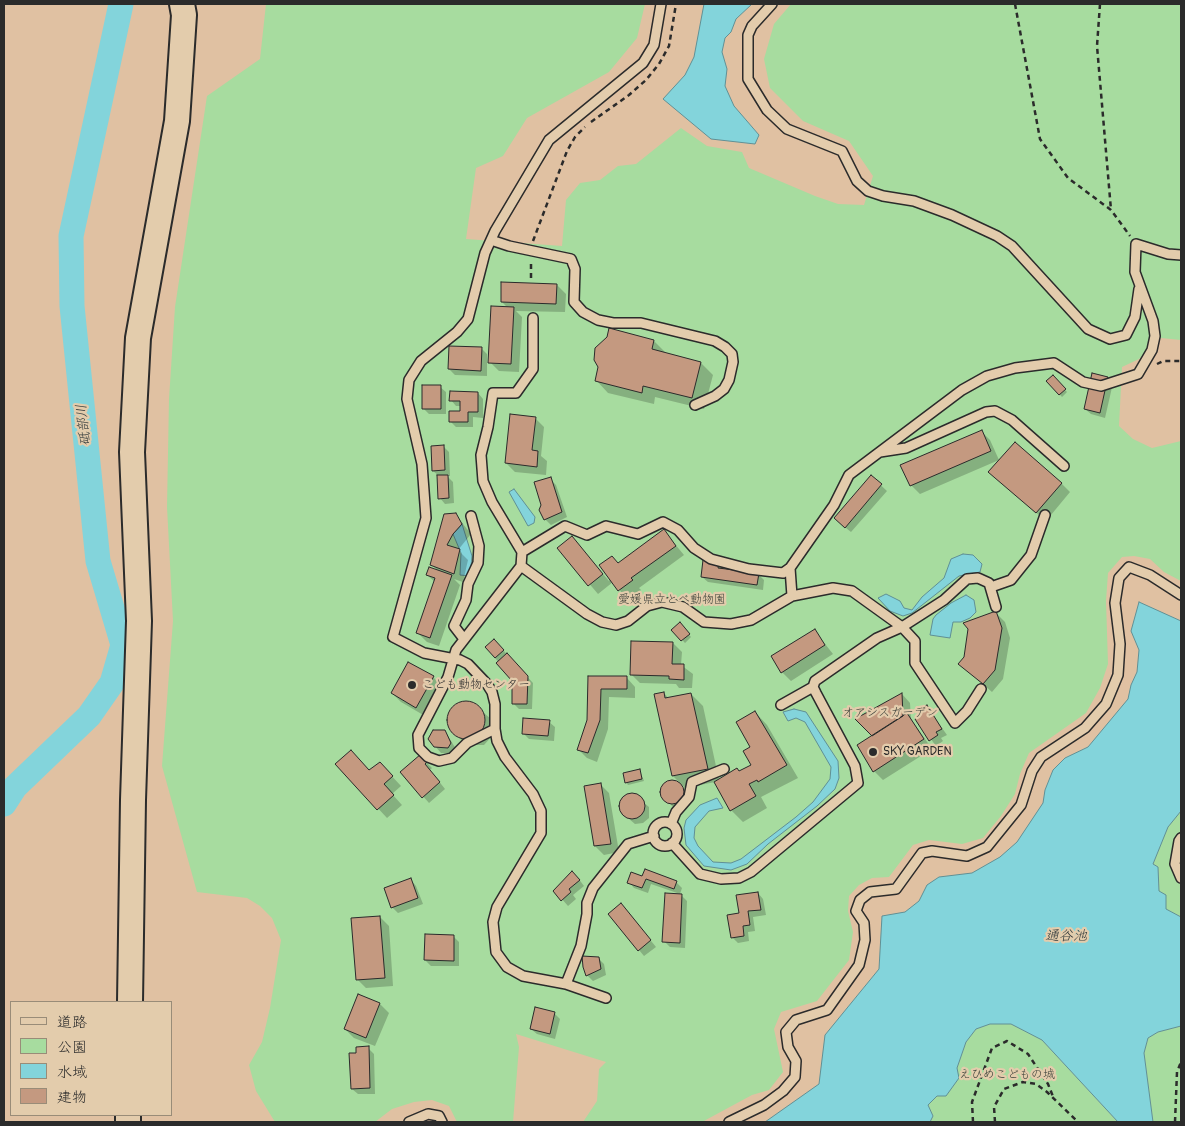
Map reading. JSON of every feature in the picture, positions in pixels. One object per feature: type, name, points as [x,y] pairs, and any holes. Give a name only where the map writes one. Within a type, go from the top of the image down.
[{"type":"street","points":[[130,1001],[133,800],[140,621],[132,452],[138,338],[177,121],[184,15],[182,4]]},
{"type":"lane","points":[[606,998],[566,984],[524,976],[507,967],[496,952],[493,922],[497,907],[541,834],[542,821],[533,794],[505,757],[497,741],[494,729],[495,704],[492,692],[468,664],[454,659],[424,654],[393,637],[426,518],[422,464],[407,399],[409,380],[421,361],[457,332],[468,319],[483,260],[491,240],[549,140],[643,63],[654,45],[661,4]]},
{"type":"lane","points":[[772,4],[752,26],[748,35],[748,79],[767,110],[787,129],[842,151],[857,182],[868,191],[922,204],[952,215],[997,236],[1012,246],[1088,329],[1110,339],[1126,335],[1135,317],[1140,289]]},
{"type":"lane","points":[[491,240],[509,246],[571,259],[574,269],[574,302],[578,308],[590,316],[613,323],[641,323],[715,341],[725,347],[732,354],[733,362],[729,380],[724,389],[715,396],[695,405]]},
{"type":"lane","points":[[522,552],[565,526],[587,535],[606,526],[638,534],[663,522],[672,526],[694,548],[711,559],[770,573],[783,573],[790,568],[834,505],[848,474],[962,390],[987,376],[1015,368],[1054,363],[1083,382],[1101,386],[1138,374],[1152,350],[1156,336],[1153,321],[1135,272],[1136,244],[1168,254],[1181,255]]},
{"type":"lane","points":[[494,729],[467,743],[452,758],[439,761],[428,757],[419,748],[418,735],[448,677],[456,650],[522,566],[522,552],[492,502],[483,482],[480,455],[488,426],[493,393],[516,393],[532,369],[533,318]]},
{"type":"lane","points":[[878,452],[906,448],[986,412],[995,411],[1012,420],[1064,466]]},
{"type":"lane","points":[[990,587],[1011,580],[1031,555],[1045,515]]},
{"type":"lane","points":[[464,639],[454,626],[466,600],[468,584],[478,563],[479,546],[472,516]]},
{"type":"lane","points":[[522,566],[587,614],[602,622],[616,626],[628,621],[647,606],[662,602],[683,607],[704,622],[731,624],[751,620],[792,596],[833,588],[852,591],[902,627],[915,641],[915,663],[956,724],[981,689]]},
{"type":"lane","points":[[729,1122],[764,1105],[783,1091],[795,1077],[796,1061],[788,1047],[786,1032],[796,1020],[827,1010],[859,964],[865,940],[864,923],[856,910],[860,900],[870,892],[896,889],[922,852],[932,851],[967,856],[987,846],[1021,805],[1032,771],[1041,757],[1085,728],[1106,704],[1118,675],[1120,644],[1116,603],[1119,578],[1129,567],[1150,575],[1181,595]]},
{"type":"lane","points":[[790,568],[792,596]]},
{"type":"lane","points":[[672,843],[700,874],[721,879],[739,878],[751,872],[858,783],[855,766],[814,687],[815,681],[828,670],[877,638],[902,627],[944,600],[967,579],[978,578],[989,583],[996,607]]},
{"type":"lane","points":[[781,705],[814,687]]},
{"type":"lane","points":[[671,824],[676,812],[689,797],[692,782],[724,769]]},
{"type":"lane","points":[[659,824],[671,824],[677,832],[676,839],[667,846],[659,844],[654,836],[654,830],[659,824]]},
{"type":"lane","points":[[566,984],[581,946],[587,914],[587,903],[593,888],[628,844],[654,836]]},
{"type":"lane","points":[[1181,838],[1175,864],[1181,878]]},
{"type":"lane","points":[[409,1122],[428,1114],[439,1116],[442,1122]]},
{"type":"path","points":[[531,278],[532,244],[560,170],[575,137],[588,124],[629,95],[646,80],[659,64],[669,46],[676,4]]},
{"type":"path","points":[[1015,4],[1031,99],[1040,139],[1068,178],[1111,210],[1136,244]]},
{"type":"path","points":[[1100,4],[1097,46],[1111,210]]},
{"type":"path","points":[[1138,374],[1162,361],[1181,361]]},
{"type":"path","points":[[973,1122],[972,1102],[992,1048],[1007,1041],[1028,1054],[1048,1084],[1054,1099]]},
{"type":"path","points":[[1175,1122],[1177,1072],[1181,1062]]},
{"type":"path","points":[[995,1122],[994,1106],[1004,1089],[1012,1084],[1023,1082],[1036,1084],[1078,1122]]},
{"type":"green space","points":[[266,4],[645,4],[637,38],[609,72],[527,118],[503,156],[476,168],[466,239],[562,246],[566,200],[580,183],[600,180],[618,166],[636,164],[681,128],[707,146],[742,152],[749,168],[815,196],[838,204],[864,205],[873,176],[849,141],[803,121],[770,88],[764,59],[774,24],[791,4],[1181,4],[1181,340],[1161,338],[1139,359],[1122,367],[1119,426],[1133,439],[1152,448],[1181,441],[1181,581],[1164,572],[1150,559],[1134,556],[1122,557],[1108,573],[1106,601],[1108,664],[1100,688],[1086,713],[1029,753],[1020,774],[1015,794],[1001,816],[983,838],[962,844],[929,840],[913,845],[889,877],[872,878],[859,885],[849,896],[848,911],[853,932],[849,960],[817,1001],[781,1012],[774,1029],[783,1072],[769,1090],[752,1095],[702,1122],[583,1122],[597,1101],[599,1069],[606,1062],[516,1034],[519,1047],[513,1122],[457,1122],[449,1106],[432,1100],[414,1102],[392,1109],[375,1122],[275,1122],[256,1091],[249,1065],[262,1042],[270,1008],[281,940],[272,918],[260,906],[247,898],[197,892],[162,766],[173,621],[167,507],[169,399],[175,307],[207,96],[260,59]]},
{"type":"green space","points":[[1181,811],[1181,917],[1166,909],[1159,891],[1158,867],[1153,864],[1168,826]]},
{"type":"green space","name":"えひめこどもの城","points":[[990,1024],[1011,1024],[1042,1040],[1118,1122],[930,1122],[933,1116],[928,1105],[957,1068],[966,1042],[976,1029]]},
{"type":"green space","points":[[1181,1026],[1181,1122],[1153,1122],[1144,1053],[1148,1038],[1158,1032]]},
{"type":"water","points":[[704,4],[752,4],[736,19],[731,32],[725,38],[722,52],[727,69],[725,86],[734,106],[759,135],[755,144],[711,139],[663,99],[685,75],[694,57]]},
{"type":"water","points":[[514,489],[535,517],[534,523],[528,526],[509,492]]},
{"type":"water","points":[[462,524],[472,556],[470,576],[460,575],[461,553],[453,534]]},
{"type":"water","points":[[963,554],[973,555],[982,564],[980,572],[959,576],[912,613],[903,616],[890,611],[878,598],[886,594],[900,601],[904,608],[912,610],[922,597],[944,578],[951,559]]},
{"type":"water","points":[[966,595],[974,600],[976,612],[970,618],[961,622],[953,622],[950,638],[930,635],[933,619],[936,615],[951,603]]},
{"type":"water","name":"通谷池","points":[[1139,602],[1181,621],[1181,811],[1168,827],[1153,864],[1158,867],[1159,891],[1166,895],[1166,909],[1181,917],[1181,1026],[1158,1032],[1148,1038],[1144,1053],[1153,1122],[1118,1122],[1042,1040],[1011,1024],[990,1024],[976,1029],[966,1042],[957,1068],[959,1078],[946,1096],[937,1096],[928,1105],[933,1116],[930,1122],[765,1122],[819,1084],[825,1035],[879,969],[882,916],[905,912],[919,901],[927,885],[939,877],[972,873],[1000,857],[1017,842],[1043,803],[1045,790],[1053,770],[1065,758],[1088,747],[1128,699],[1131,685],[1137,672],[1139,650],[1131,631]]},
{"type":"water","points":[[794,709],[806,712],[838,761],[839,778],[835,789],[817,806],[768,844],[747,864],[731,870],[704,866],[686,845],[684,828],[686,820],[700,805],[717,798],[723,808],[709,811],[695,827],[694,838],[698,846],[713,862],[731,863],[741,859],[796,817],[813,802],[830,779],[831,767],[805,722],[796,718],[788,721],[783,712]]},
{"type":"building","points":[[501,282],[557,284],[556,304],[501,302]]},
{"type":"building","points":[[491,306],[514,307],[511,364],[488,363]]},
{"type":"building","points":[[609,328],[654,340],[652,349],[701,362],[692,398],[643,386],[642,393],[595,381],[598,367],[594,360],[595,348],[607,337]]},
{"type":"building","points":[[449,346],[482,347],[481,371],[448,369]]},
{"type":"building","points":[[1092,373],[1108,377],[1100,413],[1084,409]]},
{"type":"building","points":[[1053,375],[1066,389],[1059,395],[1046,381]]},
{"type":"building","points":[[422,385],[441,385],[441,409],[422,409]]},
{"type":"building","points":[[450,391],[478,392],[478,412],[468,412],[468,422],[449,422],[449,411],[460,411],[460,401],[449,401]]},
{"type":"building","points":[[510,414],[536,417],[532,450],[538,451],[537,467],[505,463]]},
{"type":"building","points":[[982,430],[991,451],[910,486],[900,465]]},
{"type":"building","points":[[1015,442],[1062,483],[1036,513],[988,472]]},
{"type":"building","points":[[444,445],[445,470],[432,471],[431,446]]},
{"type":"building","points":[[437,475],[448,475],[449,498],[438,499]]},
{"type":"building","points":[[871,475],[882,484],[845,528],[834,518]]},
{"type":"building","points":[[551,477],[562,512],[544,520],[539,510],[541,505],[534,482]]},
{"type":"building","points":[[456,513],[462,524],[453,534],[447,545],[460,549],[454,574],[430,565],[444,514]]},
{"type":"building","points":[[664,529],[676,546],[631,578],[633,580],[618,591],[599,565],[612,556],[618,563]]},
{"type":"building","points":[[572,536],[603,574],[588,586],[557,548]]},
{"type":"building","points":[[703,560],[719,562],[718,568],[759,573],[757,585],[701,577]]},
{"type":"building","points":[[429,567],[452,575],[430,638],[416,633],[435,578],[426,575]]},
{"type":"building","points":[[996,611],[1002,628],[995,670],[983,684],[958,664],[964,657],[968,629],[963,623]]},
{"type":"building","points":[[680,622],[690,634],[681,641],[671,630]]},
{"type":"building","points":[[815,629],[825,645],[781,673],[771,656]]},
{"type":"building","points":[[494,639],[504,650],[495,658],[485,647]]},
{"type":"building","points":[[631,641],[673,642],[672,664],[684,664],[684,680],[669,679],[669,676],[630,675]]},
{"type":"building","points":[[507,653],[528,676],[527,704],[512,704],[512,681],[496,663]]},
{"type":"building","name":"こども動物センター","points":[[408,662],[434,676],[416,708],[391,693]]},
{"type":"building","points":[[588,676],[627,676],[627,689],[601,689],[600,720],[588,753],[577,750],[587,720]]},
{"type":"building","points":[[664,692],[665,698],[691,693],[708,769],[672,776],[654,694]]},
{"type":"building","points":[[902,693],[903,716],[872,736],[855,719]]},
{"type":"building","points":[[466,701],[479,707],[485,720],[479,733],[466,739],[453,733],[447,720],[453,707]]},
{"type":"building","points":[[927,705],[942,729],[936,732],[938,735],[929,741],[915,719],[920,715],[917,712]]},
{"type":"building","points":[[755,711],[787,765],[758,782],[757,780],[749,784],[756,796],[730,811],[714,782],[737,768],[739,771],[751,765],[743,751],[750,747],[736,722]]},
{"type":"building","points":[[907,713],[924,739],[873,772],[857,745]]},
{"type":"building","points":[[523,718],[550,720],[548,736],[522,734]]},
{"type":"building","points":[[433,730],[445,730],[451,743],[448,748],[434,747],[428,739]]},
{"type":"building","points":[[351,750],[369,770],[380,762],[393,776],[384,784],[394,795],[377,810],[335,764]]},
{"type":"building","points":[[421,754],[427,762],[425,764],[440,782],[422,798],[400,772]]},
{"type":"building","points":[[640,769],[642,779],[625,783],[623,773]]},
{"type":"building","points":[[672,780],[680,784],[684,792],[680,800],[672,804],[664,800],[660,792],[664,784]]},
{"type":"building","points":[[601,783],[611,844],[594,846],[584,786]]},
{"type":"building","points":[[632,793],[641,797],[645,806],[641,815],[632,819],[623,815],[619,806],[623,797]]},
{"type":"building","points":[[645,869],[677,881],[674,889],[646,879],[642,888],[627,883],[631,872],[642,876]]},
{"type":"building","points":[[572,871],[580,880],[569,889],[571,892],[561,901],[553,891]]},
{"type":"building","points":[[411,878],[418,898],[391,908],[384,888]]},
{"type":"building","points":[[758,892],[761,910],[748,911],[750,925],[743,926],[744,936],[731,938],[727,915],[739,913],[736,895]]},
{"type":"building","points":[[665,893],[682,894],[680,943],[662,942]]},
{"type":"building","points":[[621,903],[651,940],[638,951],[608,914]]},
{"type":"building","points":[[380,916],[385,978],[356,980],[351,918]]},
{"type":"building","points":[[425,934],[454,935],[454,961],[424,960]]},
{"type":"building","points":[[582,956],[599,957],[601,969],[586,976]]},
{"type":"building","points":[[358,994],[380,1003],[366,1038],[344,1029]]},
{"type":"building","points":[[535,1007],[555,1012],[550,1034],[530,1029]]},
{"type":"building","points":[[369,1046],[370,1088],[351,1089],[349,1053],[356,1053],[356,1047]]},
{"type":"waterway","name":"砥部川","points":[[4,804],[15,787],[89,716],[112,683],[123,645],[98,561],[72,306],[71,236],[121,4]]},
{"type":"place","name":"こども動物センター","points":[[412,685]]},
{"type":"place","name":"SKY GARDEN","points":[[873,752]]},
{"type":"park label","name":"愛媛県立とべ動物園","points":[[672,600]]},
{"type":"park label","name":"オアシスガーデン","points":[[890,713]]}]
